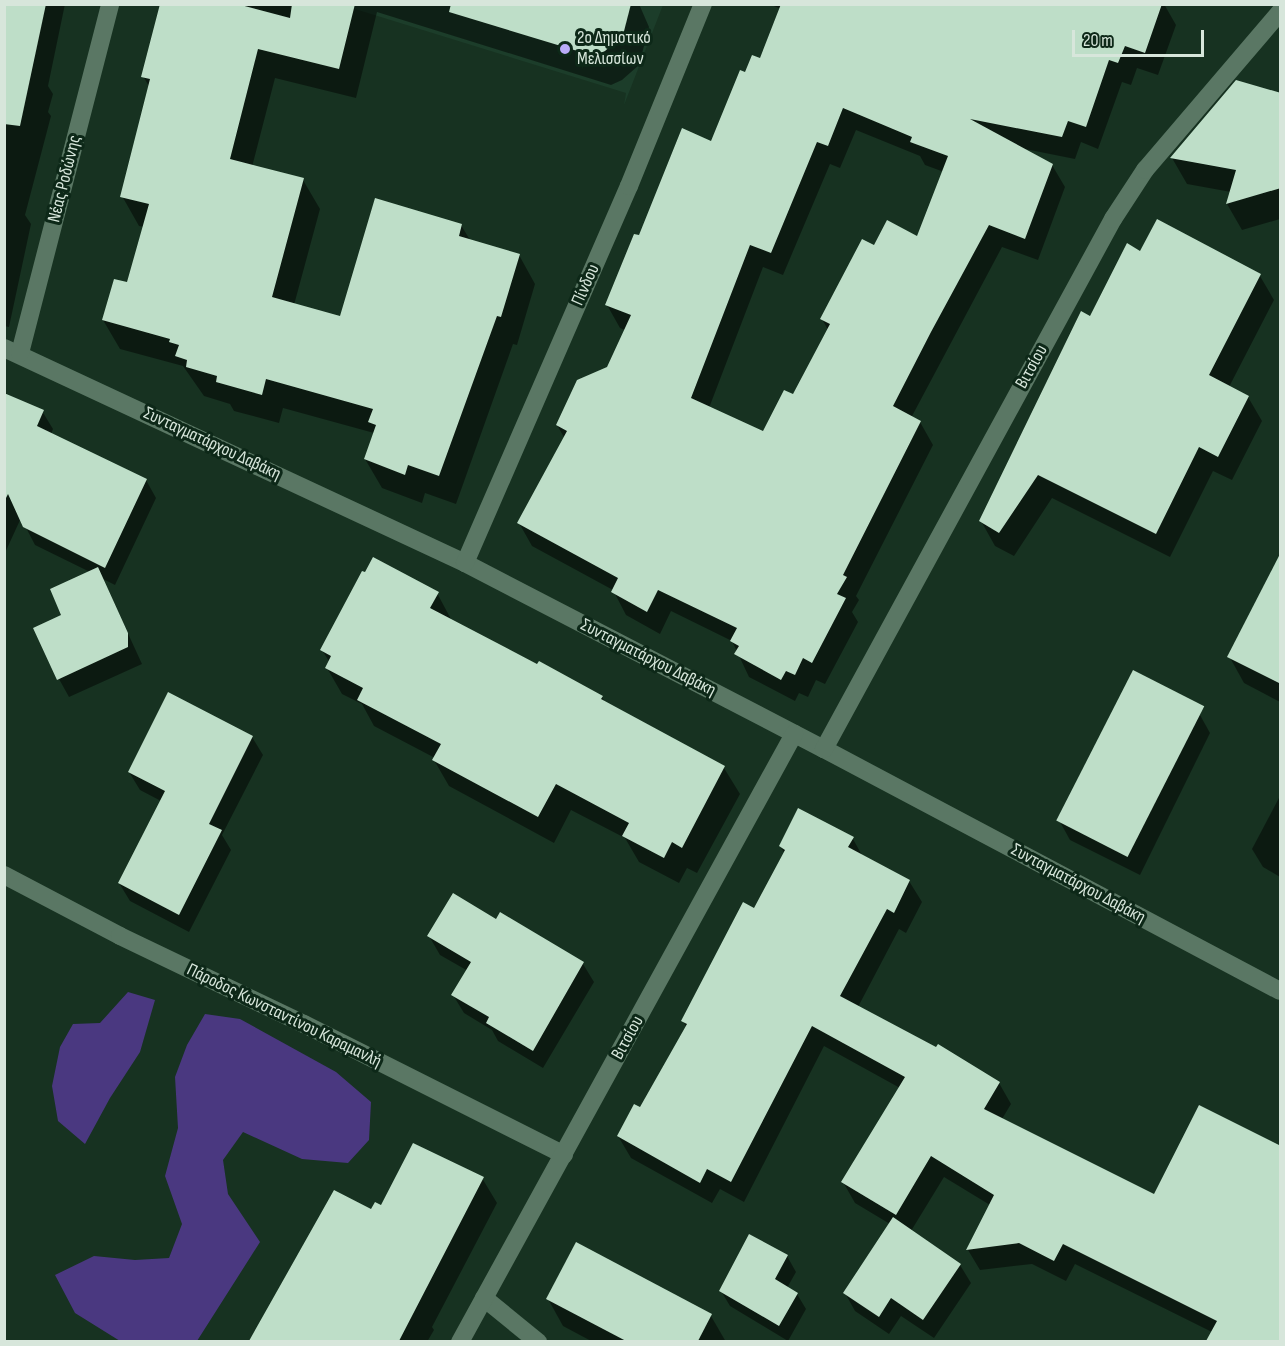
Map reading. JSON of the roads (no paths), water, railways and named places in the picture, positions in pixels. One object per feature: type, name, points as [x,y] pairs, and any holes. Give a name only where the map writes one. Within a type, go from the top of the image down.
[{"type":"street","name":"Νέας Ροδώνης","points":[[12,350],[110,4]]},
{"type":"street","name":"Πίνδου","points":[[465,563],[629,186],[703,4]]},
{"type":"street","name":"Βιτσίου","points":[[824,749],[1113,219],[1145,170],[1281,12]]},
{"type":"street","name":"Συνταγματάρχου Δαβάκη","points":[[12,350],[465,563],[824,749],[1281,991]]},
{"type":"street","name":"Βιτσίου","points":[[460,1341],[794,734]]},
{"type":"street","name":"Πάροδος Κωνσταντίνου Καραμανλή","points":[[4,875],[120,936],[304,1024],[564,1155]]},
{"type":"street","points":[[484,1298],[538,1341]]},
{"type":"place","name":"2ο Δημοτικό Μελισσίων","points":[[565,49]]}]
